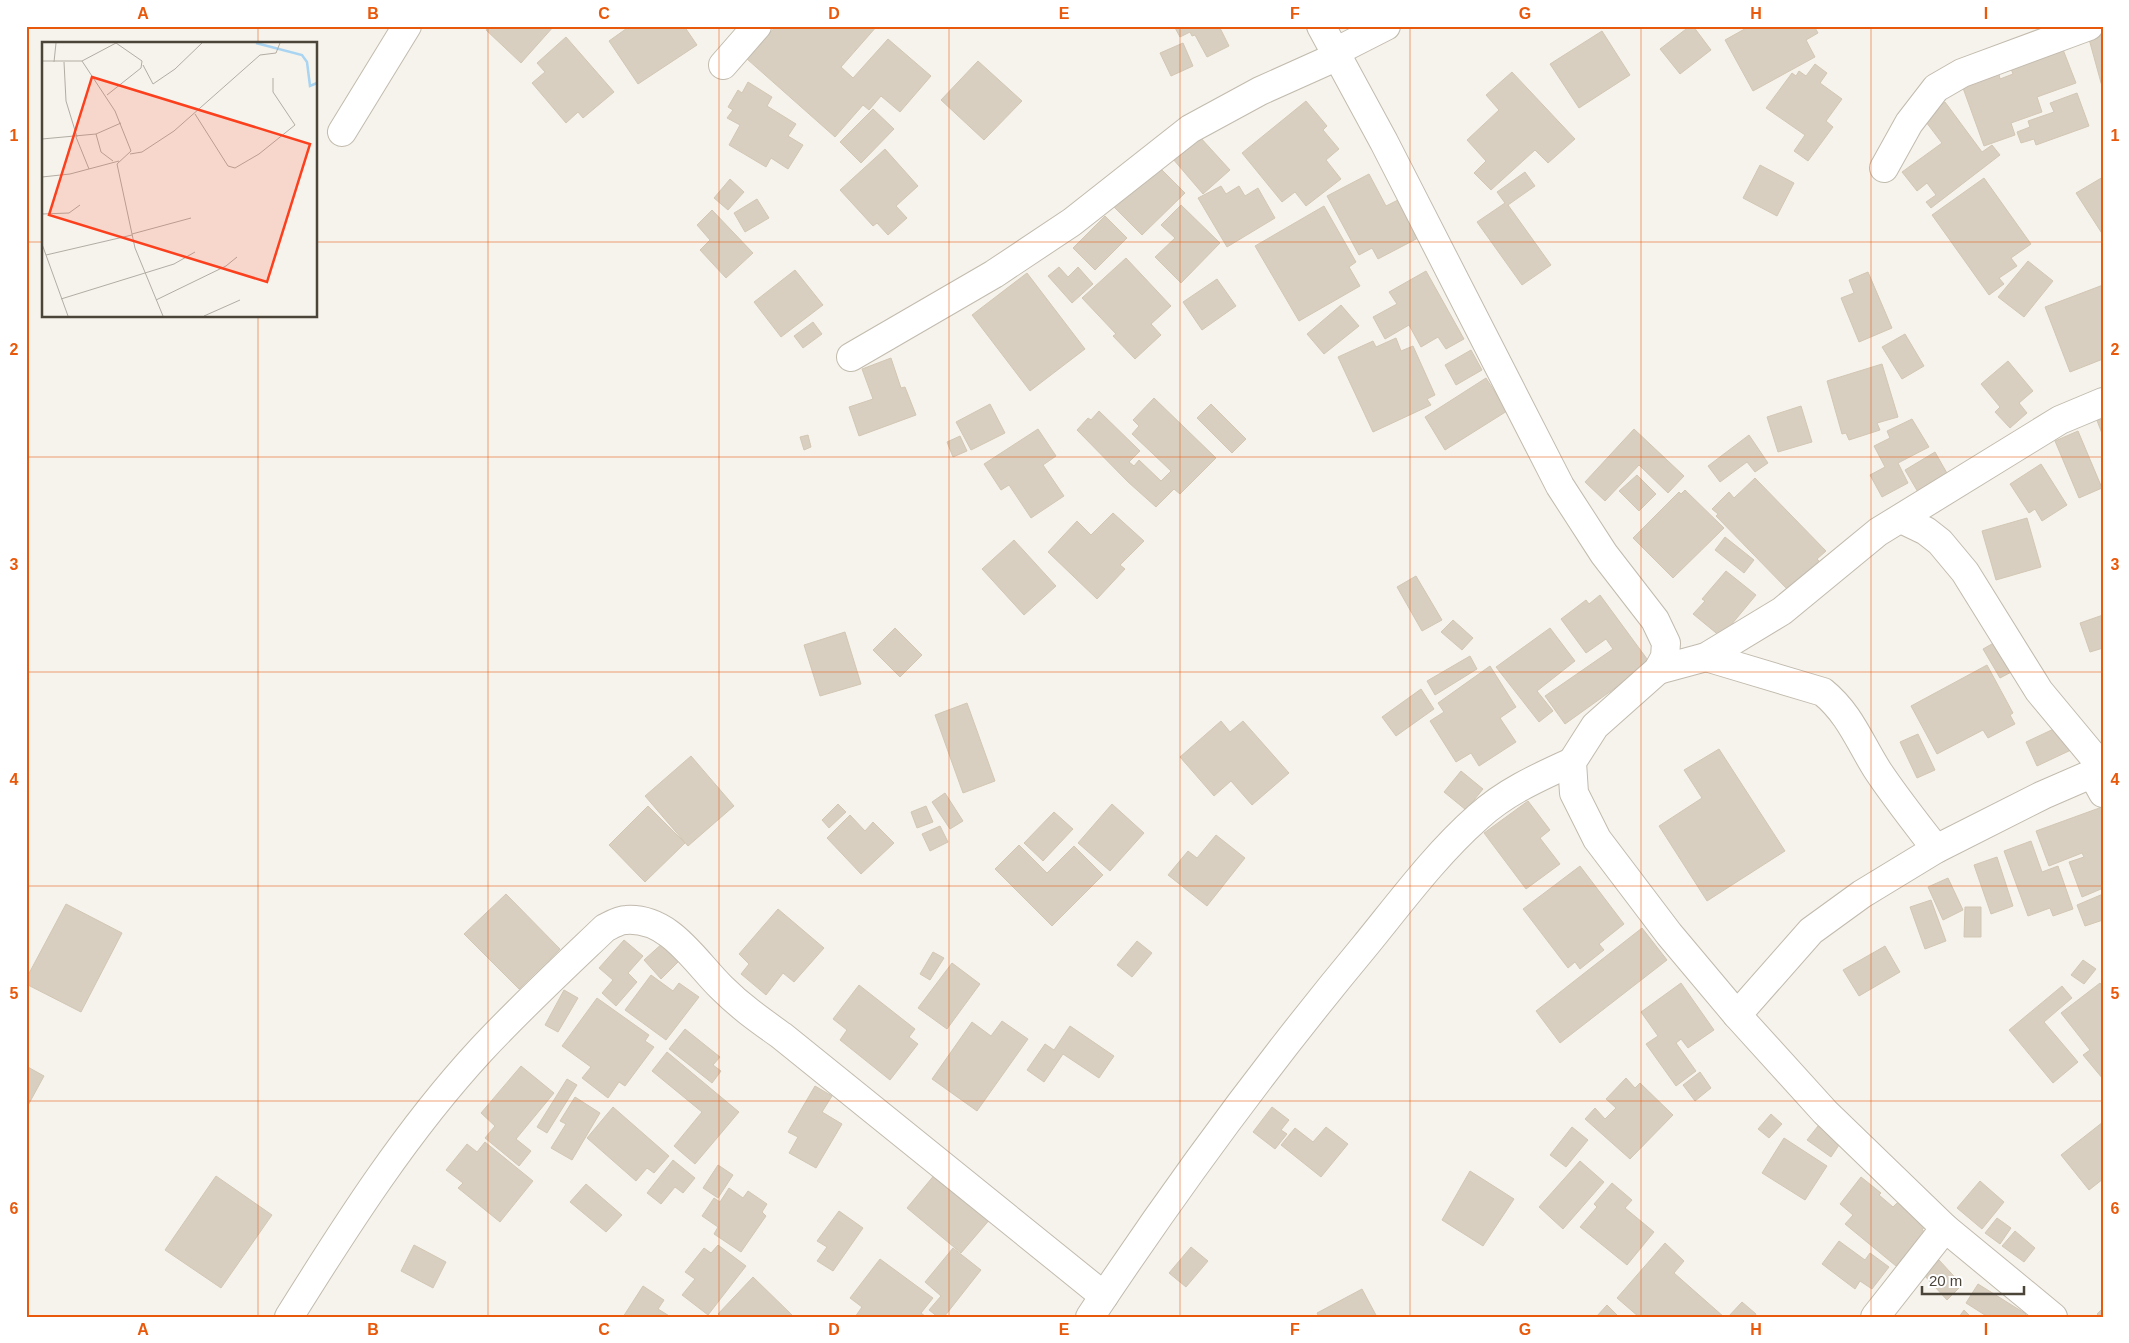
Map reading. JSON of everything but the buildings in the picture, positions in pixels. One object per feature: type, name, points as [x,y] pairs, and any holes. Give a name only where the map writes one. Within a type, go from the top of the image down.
[{"type":"street","points":[[342,132],[407,26]]},
{"type":"street","points":[[723,65],[757,26]]},
{"type":"street","points":[[289,1317],[381,1177],[427,1114],[481,1050],[605,928],[624,920],[642,920],[665,930],[689,951],[741,1006],[782,1036],[1097,1306],[1250,1090],[1328,990],[1441,854],[1478,816],[1522,786],[1572,762],[1596,726],[1658,670],[1665,657],[1666,643],[1655,620],[1604,554],[1560,486],[1321,26]]},
{"type":"street","points":[[851,357],[994,274],[1064,227],[1190,128],[1260,91],[1337,54],[1386,26]]},
{"type":"street","points":[[1884,168],[1910,123],[1936,88],[1962,73],[2089,26]]},
{"type":"street","points":[[1658,670],[1706,657],[1782,611],[1878,532],[2060,420],[2103,402]]},
{"type":"street","points":[[1737,1015],[1811,931],[1862,894],[1936,849],[2100,776],[2039,691],[1965,572],[1940,542],[1926,531],[1901,519]]},
{"type":"street","points":[[1706,657],[1823,692],[1837,704],[1853,725],[1878,771],[1936,849]]},
{"type":"street","points":[[1572,762],[1574,793],[1597,839],[1669,934],[1737,1015],[1825,1112],[1944,1228],[2053,1317]]},
{"type":"street","points":[[1875,1317],[1944,1228]]}]
